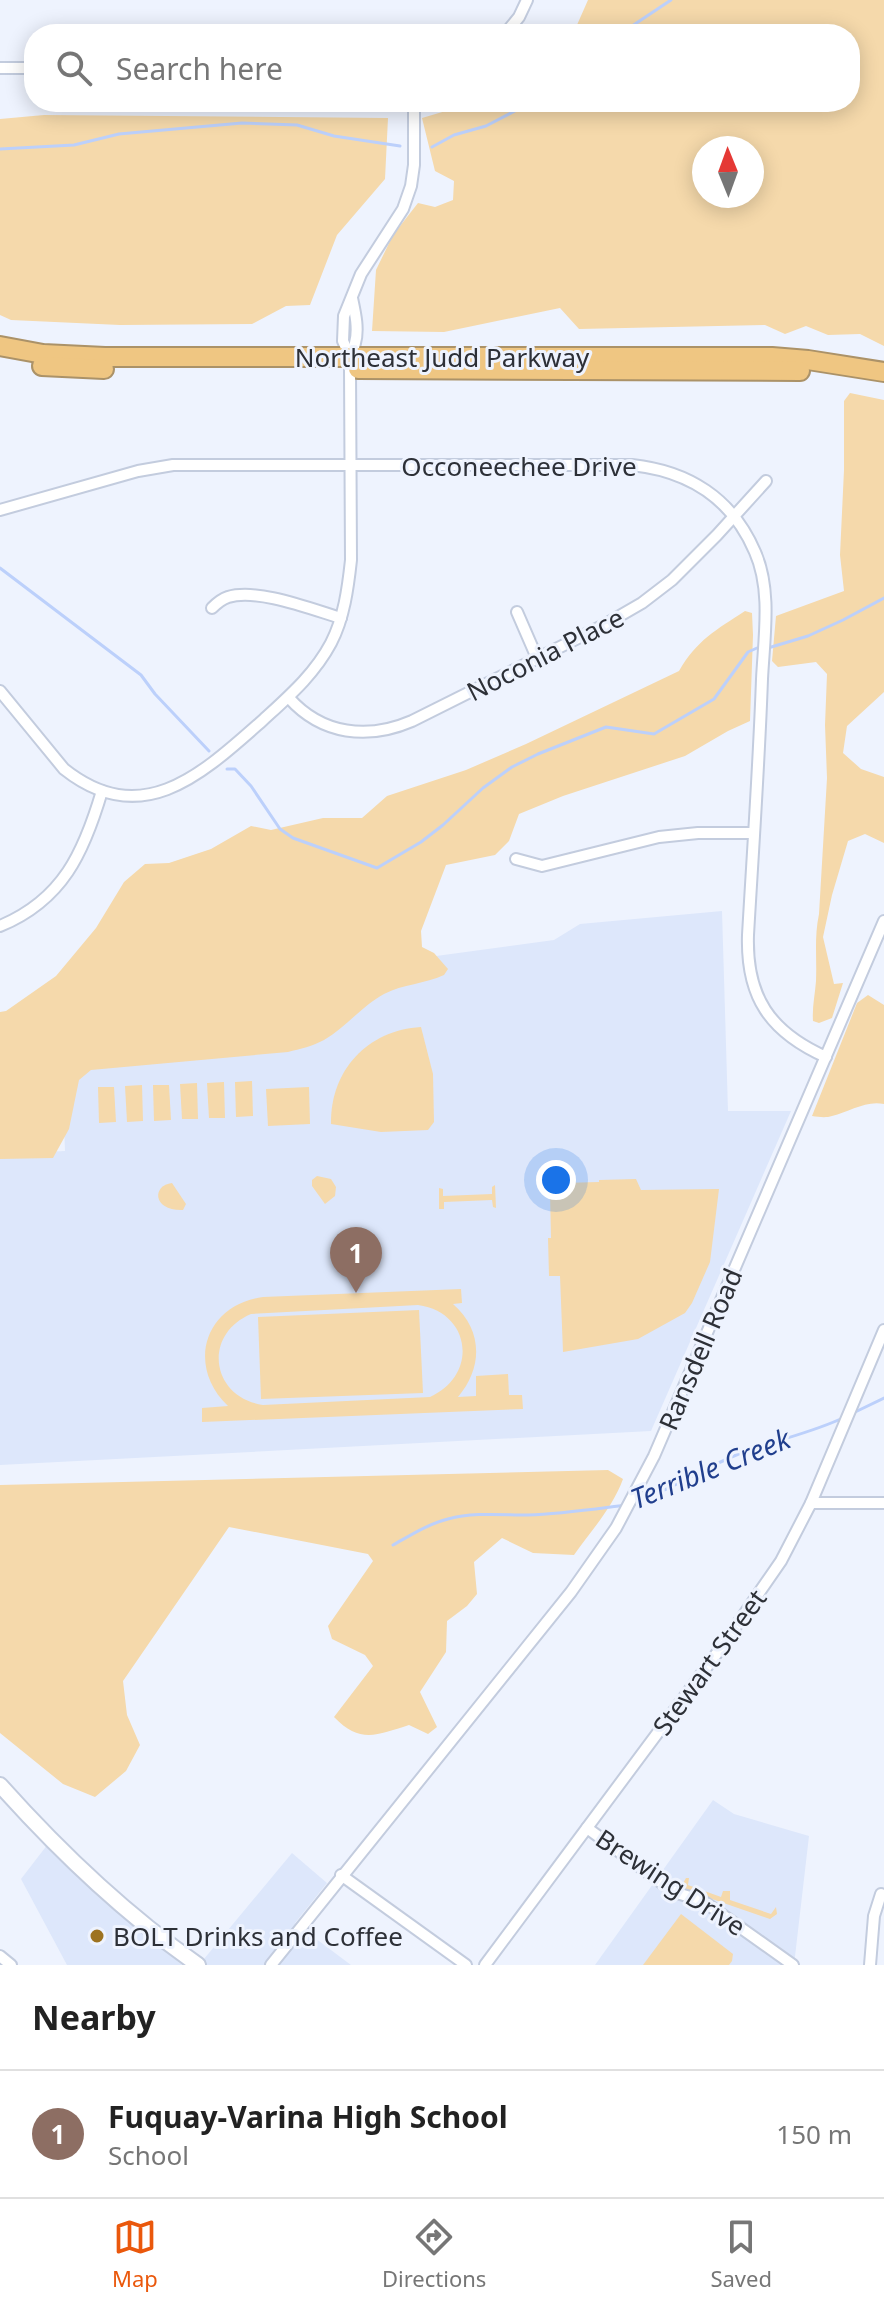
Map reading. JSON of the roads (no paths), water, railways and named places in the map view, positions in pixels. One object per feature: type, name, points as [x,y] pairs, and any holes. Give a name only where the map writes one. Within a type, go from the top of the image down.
[{"type":"highway","name":"Northeast Judd Parkway","points":[[0,346],[43,354],[105,357],[792,370],[884,383]]},
{"type":"highway","name":"Northeast Judd Parkway","points":[[0,359],[75,369],[772,357],[884,372]]},
{"type":"main road","points":[[0,1785],[52,1842],[198,1965]]},
{"type":"street","points":[[513,24],[527,0]]},
{"type":"street","points":[[0,68],[24,68]]},
{"type":"street","points":[[0,691],[64,769],[102,791],[138,795],[155,793],[185,782],[226,752],[289,698],[321,660],[341,618],[351,560],[350,363],[356,341],[352,298],[361,274],[408,198],[414,165],[414,112]]},
{"type":"street","name":"Occoneechee Drive","points":[[0,510],[156,467],[632,465],[670,471],[700,486],[732,516],[755,552],[765,598],[748,947],[753,984],[767,1015],[775,1024],[790,1037],[826,1057]]},
{"type":"street","name":"Noconia Place","points":[[289,698],[305,714],[334,729],[353,733],[383,731],[412,721],[624,614],[658,592],[699,554],[766,481]]},
{"type":"street","points":[[212,608],[228,597],[247,596],[270,598],[341,618]]},
{"type":"street","points":[[517,612],[537,658]]},
{"type":"street","points":[[0,926],[26,913],[63,881],[83,845],[102,791]]},
{"type":"street","points":[[516,859],[542,866],[659,837],[753,833]]},
{"type":"street","name":"Ransdell Road","points":[[271,1965],[571,1592],[616,1528],[654,1456],[884,921]]},
{"type":"street","name":"Stewart Street","points":[[485,1965],[769,1579],[811,1503],[884,1330]]},
{"type":"street","points":[[811,1503],[884,1503]]},
{"type":"street","name":"Brewing Drive","points":[[587,1828],[666,1886],[703,1901],[793,1965]]},
{"type":"street","points":[[341,1875],[466,1965]]},
{"type":"street","points":[[870,1965],[874,1916],[881,1894]]},
{"type":"street","points":[[0,1956],[11,1965]]},
{"type":"waterway","points":[[635,24],[671,0]]},
{"type":"waterway","points":[[432,147],[513,112]]},
{"type":"waterway","points":[[0,149],[74,145],[119,134],[242,123],[297,125],[334,136],[400,146]]},
{"type":"waterway","points":[[0,568],[141,675],[209,751]]},
{"type":"waterway","points":[[768,648],[808,636],[884,598]]},
{"type":"waterway","points":[[227,769],[235,769],[251,786],[280,829],[293,838],[377,868],[421,842],[512,767],[538,754],[606,727],[654,734],[714,699],[748,652],[757,648]]},
{"type":"waterway","name":"Terrible Creek","points":[[851,1414],[884,1398]]},
{"type":"waterway","name":"Terrible Creek","points":[[633,1503],[734,1456],[845,1417]]},
{"type":"waterway","name":"Terrible Creek","points":[[393,1545],[420,1530],[458,1517],[540,1514],[626,1505]]},
{"type":"place","name":"Fuquay-Varina High School","points":[[356,1293]]},
{"type":"place","name":"BOLT Drinks and Coffee","points":[[97,1936]]}]
